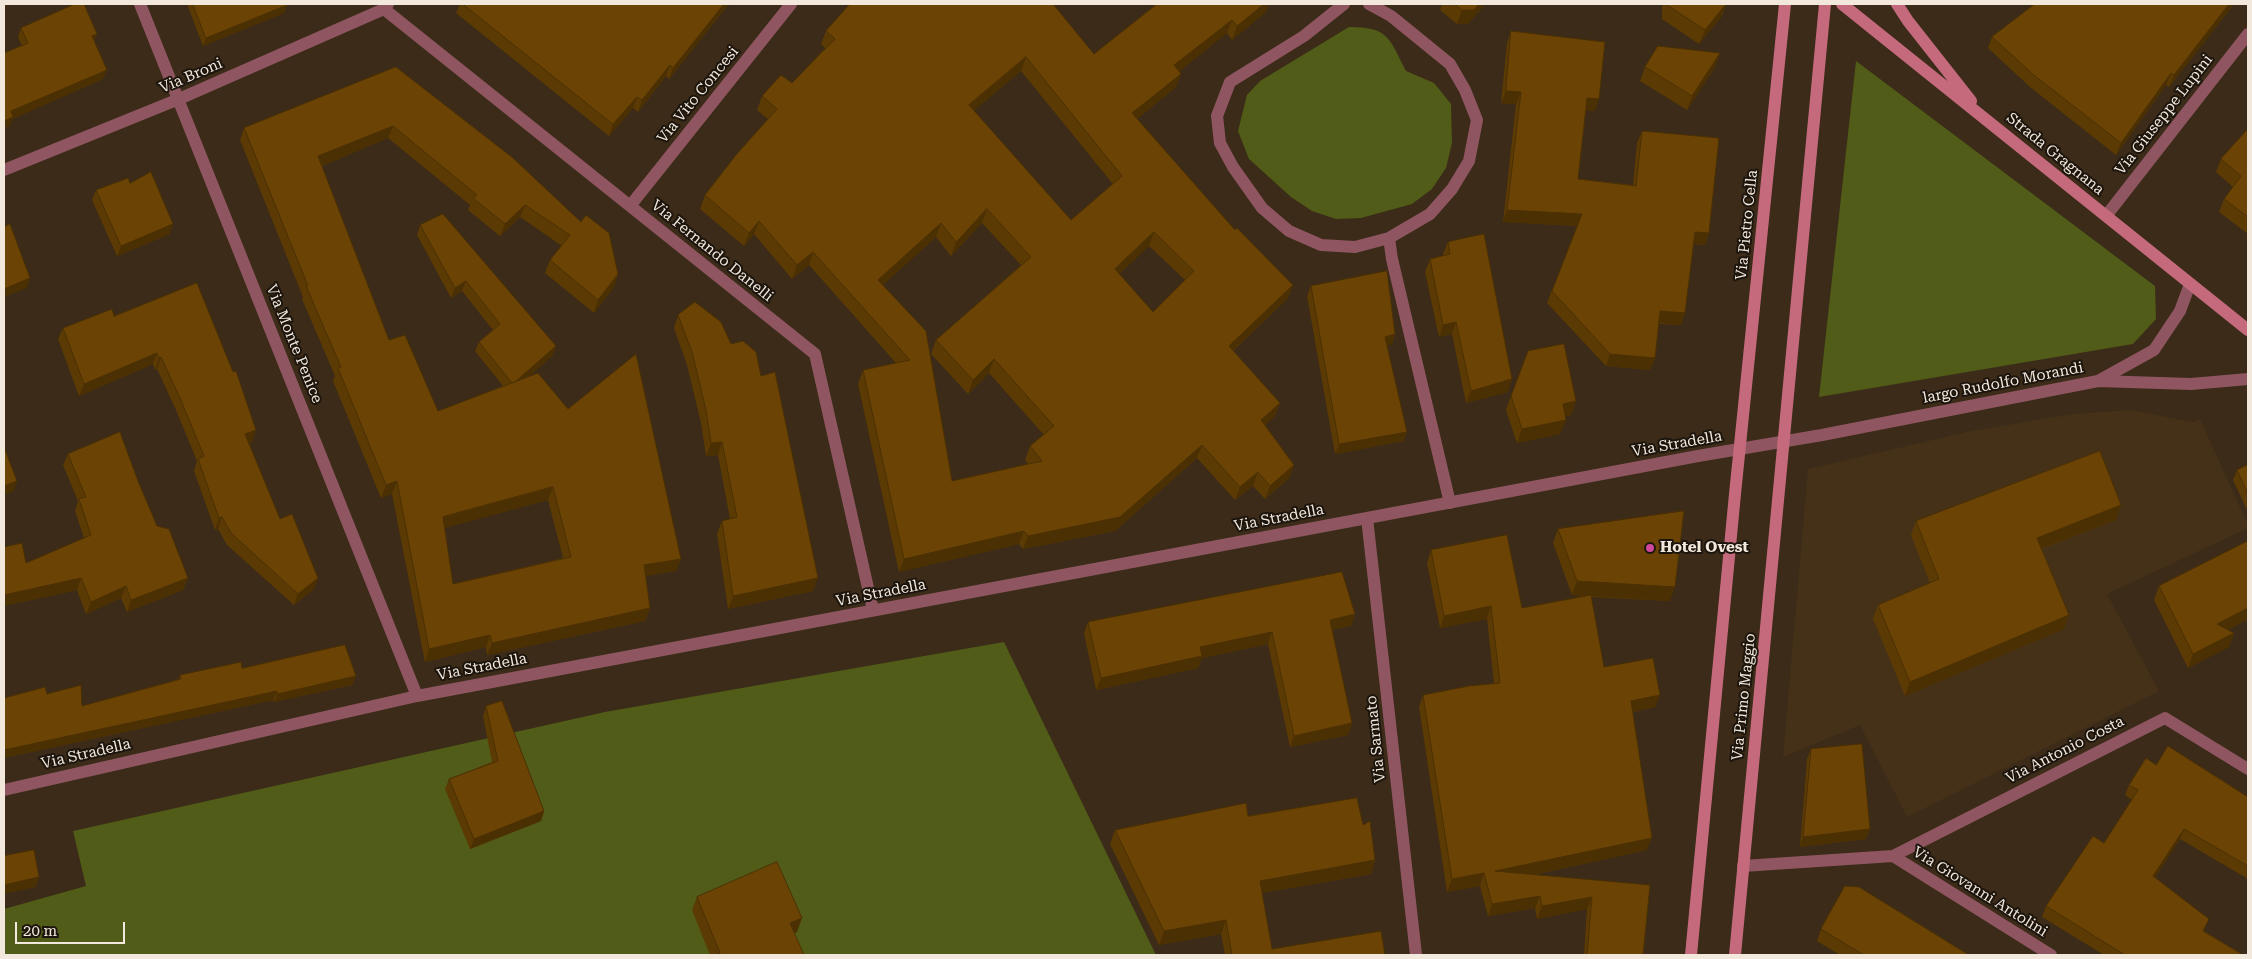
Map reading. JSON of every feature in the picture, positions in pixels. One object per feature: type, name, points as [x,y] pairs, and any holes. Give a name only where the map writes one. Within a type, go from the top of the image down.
[{"type":"main road","name":"Via Pietro Cella","points":[[1739,449],[1785,4]]},
{"type":"main road","points":[[1785,441],[1825,4]]},
{"type":"main road","name":"Strada Gragnana","points":[[1842,4],[2248,330]]},
{"type":"main road","points":[[1897,4],[1908,21],[1985,118]]},
{"type":"main road","name":"Via Primo Maggio","points":[[1735,955],[1785,441]]},
{"type":"main road","name":"Via Primo Maggio","points":[[1691,955],[1739,449]]},
{"type":"street","name":"Via Monte Penice","points":[[140,4],[417,696]]},
{"type":"street","name":"Via Vito Concesi","points":[[630,206],[791,4]]},
{"type":"street","points":[[1344,4],[1304,36],[1230,82],[1217,116],[1220,143],[1262,208],[1289,231],[1321,245],[1347,247],[1355,247],[1389,238],[1430,214],[1452,189],[1469,161],[1477,120],[1465,90],[1450,64],[1391,16],[1369,4]]},
{"type":"street","name":"Via Broni","points":[[4,170],[179,100],[386,6]]},
{"type":"street","name":"Via Fernando Danelli","points":[[386,6],[630,206],[815,354],[873,610]]},
{"type":"street","name":"Via Giuseppe Lupini","points":[[2106,216],[2248,34]]},
{"type":"street","points":[[1389,238],[1392,259],[1450,503]]},
{"type":"street","points":[[2098,381],[2154,350],[2180,311],[2190,284]]},
{"type":"street","name":"largo Rudolfo Morandi","points":[[1767,445],[2098,381],[2191,384],[2248,378]]},
{"type":"street","name":"Via Stradella","points":[[4,790],[417,696],[1767,445]]},
{"type":"street","name":"Via Sarmato","points":[[1367,518],[1416,955]]},
{"type":"street","name":"Via Antonio Costa","points":[[1892,856],[2165,718],[2248,769]]},
{"type":"street","points":[[1743,866],[1892,856]]},
{"type":"street","name":"Via Giovanni Antolini","points":[[1892,856],[2051,955]]},
{"type":"shaded area","points":[[2132,410],[2193,422],[2200,419],[2248,525],[2248,528],[2107,594],[2159,691],[1907,817],[1860,725],[1783,757],[1808,469],[1967,432],[2073,414]]},
{"type":"green space","points":[[1349,27],[1372,29],[1380,32],[1396,50],[1406,71],[1434,83],[1451,104],[1452,143],[1446,168],[1432,189],[1412,204],[1361,218],[1336,219],[1312,211],[1291,197],[1249,159],[1238,131],[1247,95],[1260,81]]},
{"type":"green space","points":[[1856,61],[2155,286],[2156,319],[2133,344],[1819,397]]},
{"type":"green space","points":[[1004,642],[1156,955],[4,955],[4,909],[86,886],[73,831],[605,712]]},
{"type":"building","points":[[75,4],[84,4],[97,34],[92,36],[107,70],[11,111],[13,117],[4,121],[4,53],[28,43],[21,28]]},
{"type":"building","points":[[193,4],[286,4],[287,5],[206,38]]},
{"type":"building","points":[[463,4],[724,4],[673,68],[670,65],[642,100],[637,97],[613,124]]},
{"type":"building","points":[[850,4],[1053,4],[1094,54],[1157,4],[1264,4],[1237,26],[1232,20],[1174,65],[1181,74],[1132,113],[1235,230],[1237,228],[1293,285],[1229,346],[1280,403],[1261,420],[1294,465],[1270,486],[1258,472],[1240,487],[1202,445],[1120,517],[1028,536],[1024,531],[904,559],[863,370],[910,360],[813,252],[797,265],[759,221],[749,233],[705,195],[736,155],[777,109],[762,96],[781,75],[792,83],[835,39],[826,31]],"holes":[[[1026,57],[1122,176],[1071,220],[969,105]],[[987,209],[1031,257],[936,340],[973,380],[994,359],[1054,426],[1030,446],[1042,461],[952,481],[926,331],[878,280],[941,223],[956,242]],[[1154,232],[1194,271],[1153,312],[1115,269]]]},
{"type":"building","points":[[1455,4],[1479,4],[1474,10],[1462,10]]},
{"type":"building","points":[[1667,4],[1726,4],[1705,30]]},
{"type":"building","points":[[2035,4],[2229,4],[2174,75],[2171,73],[2121,143],[2035,76],[1992,37]]},
{"type":"building","points":[[1511,31],[1605,42],[1599,99],[1587,98],[1578,179],[1636,186],[1642,131],[1719,138],[1709,233],[1695,232],[1685,313],[1660,311],[1655,358],[1610,354],[1552,291],[1582,214],[1507,210],[1521,92],[1506,91]]},
{"type":"building","points":[[1658,46],[1720,53],[1692,96],[1645,67]]},
{"type":"building","points":[[396,67],[513,158],[581,222],[586,215],[609,233],[618,274],[598,300],[550,260],[570,235],[525,205],[505,224],[473,198],[477,195],[393,126],[318,156],[389,340],[405,335],[438,411],[538,373],[568,409],[636,354],[681,559],[644,565],[650,608],[492,643],[490,635],[429,649],[397,481],[386,485],[338,368],[341,367],[306,286],[308,286],[244,128]],"holes":[[[553,487],[571,557],[453,584],[443,517]]]},
{"type":"building","points":[[2248,129],[2248,217],[2224,199],[2241,176],[2221,159]]},
{"type":"building","points":[[151,172],[173,224],[121,246],[96,190],[128,178],[130,183]]},
{"type":"building","points":[[443,214],[556,346],[515,382],[512,383],[479,342],[500,324],[466,281],[455,288],[420,225]]},
{"type":"building","points":[[10,224],[30,278],[4,289],[4,227]]},
{"type":"building","points":[[1484,234],[1512,379],[1471,391],[1456,322],[1443,325],[1430,259],[1450,254],[1448,242]]},
{"type":"building","points":[[1387,271],[1395,334],[1385,337],[1407,432],[1339,444],[1311,286]]},
{"type":"building","points":[[197,283],[233,372],[236,371],[256,430],[245,434],[280,519],[292,514],[318,578],[298,594],[231,533],[222,517],[219,518],[198,459],[204,456],[161,357],[159,358],[157,353],[84,384],[63,328],[112,309],[114,316]]},
{"type":"building","points":[[695,302],[721,322],[731,344],[743,341],[756,352],[761,376],[775,372],[818,578],[733,596],[722,521],[737,517],[722,442],[711,443],[706,410],[692,352],[678,315]]},
{"type":"building","points":[[1564,344],[1576,401],[1563,404],[1566,420],[1522,429],[1511,396],[1528,351]]},
{"type":"building","points":[[120,432],[157,526],[169,529],[188,578],[131,600],[126,586],[91,602],[81,578],[4,595],[4,547],[22,543],[26,563],[91,535],[79,499],[86,497],[68,454]]},
{"type":"building","points":[[4,447],[17,481],[4,486]]},
{"type":"building","points":[[2100,451],[2121,505],[2037,538],[2069,615],[1910,682],[1878,605],[1939,579],[1916,521]]},
{"type":"building","points":[[2248,465],[2248,494],[2237,470]]},
{"type":"building","points":[[1684,511],[1675,587],[1577,581],[1558,529]]},
{"type":"building","points":[[1507,535],[1522,608],[1591,595],[1604,667],[1653,658],[1660,695],[1631,701],[1652,838],[1495,871],[1650,885],[1643,955],[1587,955],[1592,897],[1542,906],[1540,896],[1492,904],[1484,873],[1452,879],[1423,695],[1469,686],[1500,683],[1491,606],[1444,616],[1431,550]]},
{"type":"building","points":[[2248,541],[2248,608],[2217,624],[2234,633],[2193,654],[2159,586]]},
{"type":"building","points":[[1342,572],[1355,614],[1330,620],[1352,723],[1294,736],[1272,632],[1200,647],[1202,656],[1101,678],[1088,622]]},
{"type":"building","points":[[345,645],[356,676],[277,694],[277,691],[4,750],[4,698],[45,687],[47,694],[81,685],[82,706],[181,679],[180,675],[241,662],[242,668]]},
{"type":"building","points":[[502,701],[544,811],[474,839],[449,779],[498,761],[486,706]]},
{"type":"building","points":[[1862,744],[1870,829],[1803,837],[1811,749]]},
{"type":"building","points":[[2168,746],[2248,797],[2248,866],[2184,829],[2153,876],[2209,919],[2203,931],[2243,955],[2125,955],[2046,906],[2093,836],[2104,843],[2138,790],[2129,785],[2146,758],[2156,765]]},
{"type":"building","points":[[1357,798],[1363,825],[1370,821],[1375,860],[1260,881],[1272,949],[1381,931],[1385,955],[1232,955],[1226,920],[1164,931],[1115,830],[1246,803],[1248,816]]},
{"type":"building","points":[[34,850],[39,877],[4,885],[4,856]]},
{"type":"building","points":[[777,862],[802,918],[790,923],[804,955],[715,955],[720,953],[697,897]]},
{"type":"building","points":[[1845,886],[1859,887],[1969,955],[1864,955],[1821,929]]},
{"type":"place","name":"Hotel Ovest","points":[[1650,548]]}]
